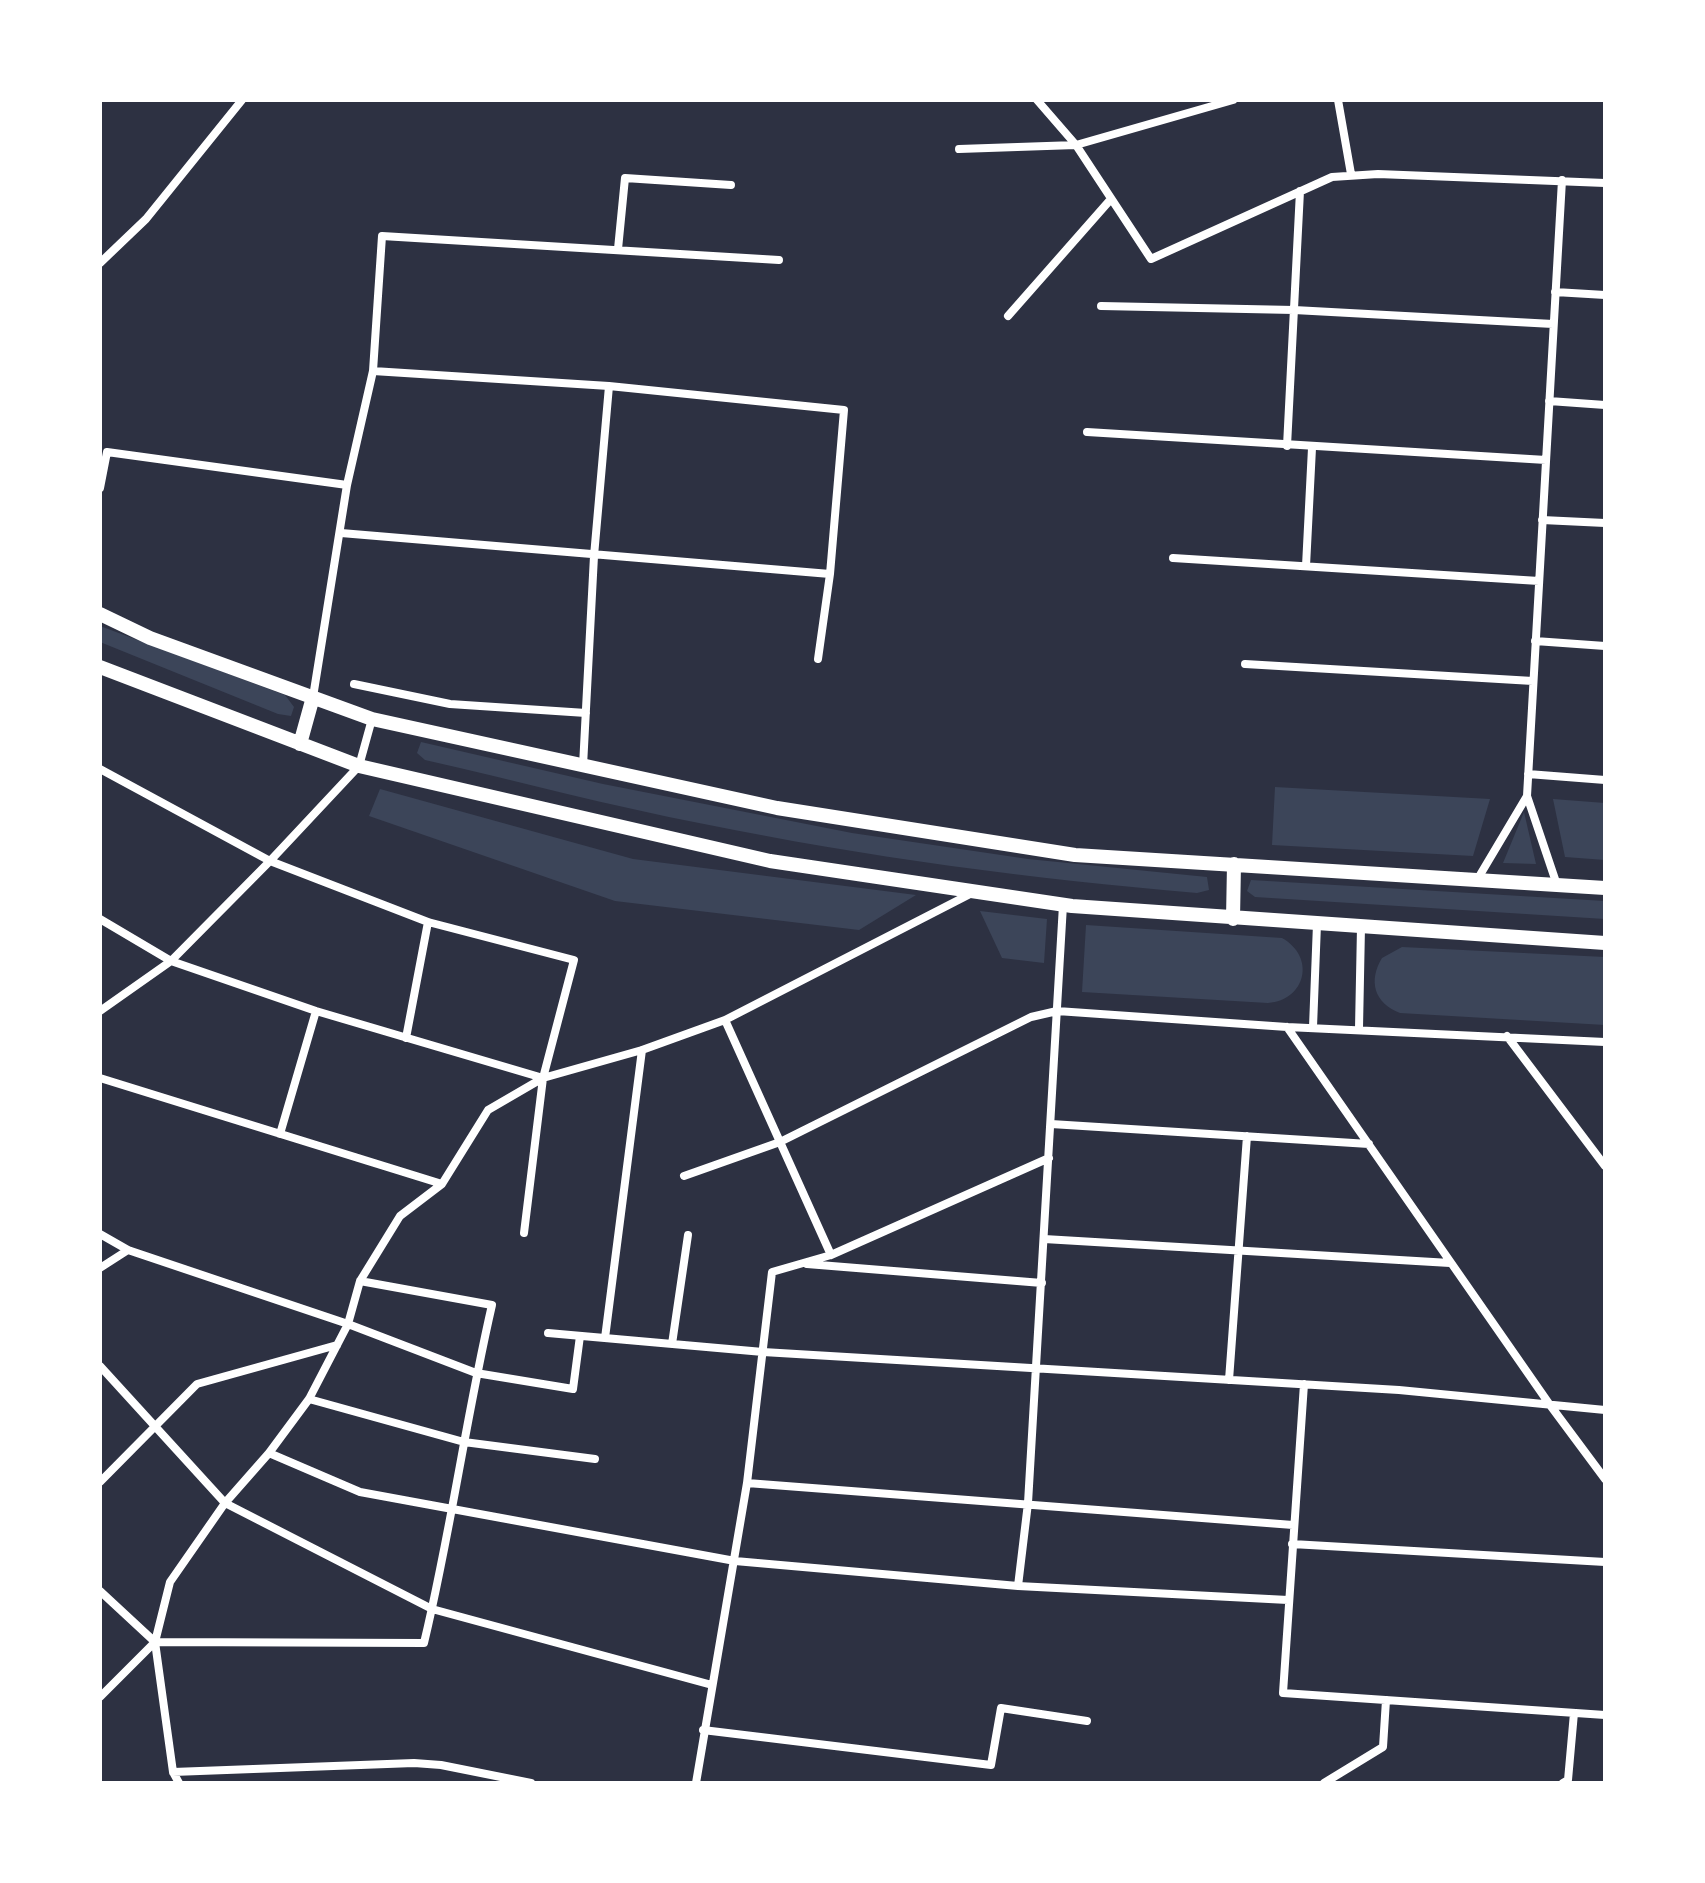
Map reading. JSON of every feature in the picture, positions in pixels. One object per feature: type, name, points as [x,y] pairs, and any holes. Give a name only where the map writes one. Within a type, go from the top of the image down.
[{"type":"main road","points":[[100,614],[150,638],[372,719],[777,808],[1075,855],[1605,888]]},
{"type":"main road","points":[[100,667],[359,766],[770,861],[1063,905],[1605,943]]},
{"type":"main road","points":[[300,744],[313,697]]},
{"type":"main road","points":[[1233,919],[1234,864]]},
{"type":"street","points":[[100,263],[146,219],[242,100]]},
{"type":"street","points":[[1037,100],[1076,145],[1151,259],[1332,177],[1351,174],[1605,183]]},
{"type":"street","points":[[959,149],[1076,145],[1233,100]]},
{"type":"street","points":[[1338,100],[1351,174]]},
{"type":"street","points":[[618,249],[625,178],[731,185]]},
{"type":"street","points":[[1557,885],[1527,796],[1562,180]]},
{"type":"street","points":[[1287,446],[1300,191]]},
{"type":"street","points":[[1008,316],[1111,199]]},
{"type":"street","points":[[313,697],[347,485],[373,371],[382,236],[779,260]]},
{"type":"street","points":[[1555,292],[1605,295]]},
{"type":"street","points":[[1101,306],[1294,310],[1553,324]]},
{"type":"street","points":[[373,371],[609,386],[844,410],[830,574],[818,659]]},
{"type":"street","points":[[583,766],[594,556],[609,386]]},
{"type":"street","points":[[1549,401],[1605,405]]},
{"type":"street","points":[[1087,432],[1546,460]]},
{"type":"street","points":[[1306,566],[1312,448]]},
{"type":"street","points":[[100,488],[107,452],[347,485]]},
{"type":"street","points":[[1542,520],[1605,523]]},
{"type":"street","points":[[341,533],[830,574]]},
{"type":"street","points":[[1173,558],[1539,581]]},
{"type":"street","points":[[1535,641],[1605,646]]},
{"type":"street","points":[[1245,664],[1533,681]]},
{"type":"street","points":[[354,684],[450,704],[586,713]]},
{"type":"street","points":[[100,1011],[171,961],[359,766],[372,719]]},
{"type":"street","points":[[102,774],[270,861],[428,922],[574,960],[543,1078],[524,1233]]},
{"type":"street","points":[[1528,774],[1605,780]]},
{"type":"street","points":[[1477,880],[1527,796]]},
{"type":"street","points":[[179,1783],[173,1772],[155,1642],[170,1582],[225,1503],[269,1453],[309,1399],[348,1324],[360,1281],[400,1216],[442,1184],[488,1110],[543,1078],[642,1050],[725,1020],[975,892]]},
{"type":"street","points":[[1018,1586],[1028,1503],[1037,1368],[1063,905]]},
{"type":"street","points":[[100,919],[171,961],[316,1011],[543,1078]]},
{"type":"street","points":[[406,1038],[428,922]]},
{"type":"street","points":[[1313,1027],[1317,924]]},
{"type":"street","points":[[1359,1028],[1361,927]]},
{"type":"street","points":[[280,1134],[316,1011]]},
{"type":"street","points":[[684,1176],[780,1142],[1031,1017],[1057,1011],[1287,1027],[1605,1042]]},
{"type":"street","points":[[725,1020],[831,1255]]},
{"type":"street","points":[[1287,1027],[1450,1263],[1605,1479]]},
{"type":"street","points":[[1507,1036],[1603,1162]]},
{"type":"street","points":[[605,1338],[642,1050]]},
{"type":"street","points":[[100,1078],[442,1184]]},
{"type":"street","points":[[1051,1124],[1369,1144]]},
{"type":"street","points":[[1229,1380],[1247,1136]]},
{"type":"street","points":[[696,1783],[747,1483],[772,1272],[831,1255],[1049,1158]]},
{"type":"street","points":[[100,1234],[128,1250],[348,1324],[476,1373],[573,1389],[580,1336]]},
{"type":"street","points":[[672,1344],[688,1235]]},
{"type":"street","points":[[1044,1239],[1450,1263]]},
{"type":"street","points":[[100,1268],[128,1250]]},
{"type":"street","points":[[800,1264],[1042,1283]]},
{"type":"street","points":[[100,1591],[155,1642],[424,1643],[453,1512],[476,1373],[492,1305],[360,1281]]},
{"type":"street","points":[[548,1333],[763,1352],[1304,1384],[1605,1410]]},
{"type":"street","points":[[100,1482],[197,1384],[337,1345]]},
{"type":"street","points":[[100,1366],[225,1503],[432,1609],[712,1685]]},
{"type":"street","points":[[1304,1384],[1283,1693],[1605,1715]]},
{"type":"street","points":[[309,1399],[464,1442],[595,1459]]},
{"type":"street","points":[[269,1453],[360,1492],[453,1512],[735,1561],[1018,1586],[1288,1600]]},
{"type":"street","points":[[747,1483],[1293,1525]]},
{"type":"street","points":[[1292,1544],[1605,1562]]},
{"type":"street","points":[[100,1697],[155,1642]]},
{"type":"street","points":[[1324,1783],[1383,1747],[1386,1700]]},
{"type":"street","points":[[703,1730],[991,1765],[1001,1708],[1087,1721]]},
{"type":"street","points":[[1563,1783],[1568,1780],[1574,1713]]},
{"type":"street","points":[[173,1772],[414,1763],[441,1765],[531,1783]]},
{"type":"shaded area","points":[[100,626],[285,695],[294,707],[291,716],[278,714],[100,642]]},
{"type":"shaded area","points":[[421,742],[603,784],[852,833],[1028,859],[1207,877],[1209,890],[1197,893],[1011,874],[765,836],[425,760],[417,753]]},
{"type":"shaded area","points":[[1275,787],[1490,799],[1473,856],[1272,845]]},
{"type":"shaded area","points":[[380,789],[633,859],[916,895],[859,930],[615,901],[369,816]]},
{"type":"shaded area","points":[[1553,799],[1605,803],[1605,860],[1565,857]]},
{"type":"shaded area","points":[[1524,812],[1536,864],[1503,863]]},
{"type":"shaded area","points":[[1251,880],[1605,901],[1605,919],[1255,897],[1247,891]]},
{"type":"shaded area","points":[[980,911],[1047,919],[1044,963],[1002,958]]},
{"type":"shaded area","points":[[1086,925],[1282,938],[1300,956],[1302,976],[1291,994],[1268,1003],[1082,992]]},
{"type":"shaded area","points":[[1402,947],[1605,957],[1605,1025],[1400,1013],[1379,997],[1375,975],[1382,958]]}]
